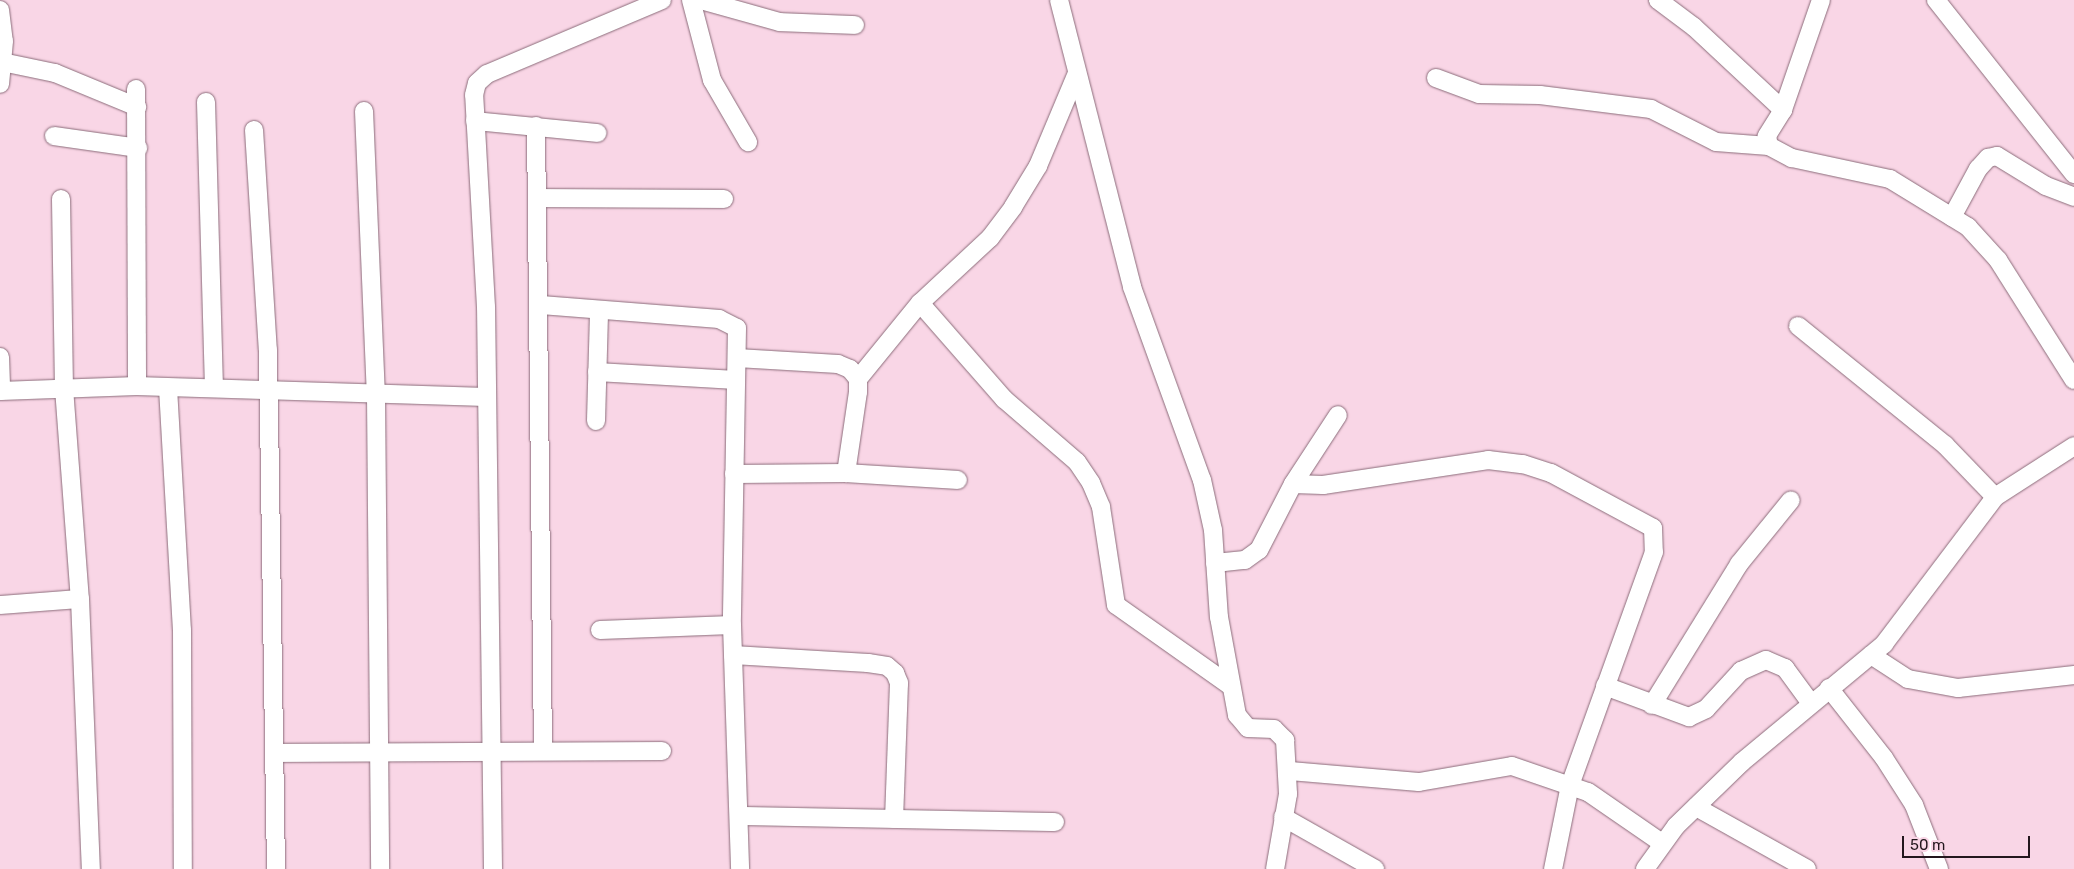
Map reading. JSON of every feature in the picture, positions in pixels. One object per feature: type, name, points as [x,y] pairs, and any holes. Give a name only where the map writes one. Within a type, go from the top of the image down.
[{"type":"street","points":[[493,869],[485,397],[486,307],[474,94],[477,83],[487,74],[662,0]]},
{"type":"street","points":[[690,0],[712,80],[748,142]]},
{"type":"street","points":[[701,0],[780,22],[855,25]]},
{"type":"street","points":[[1059,0],[1132,287],[1202,480],[1216,564],[1231,686],[1240,724],[1280,733],[1290,771],[1275,869]]},
{"type":"street","points":[[1658,0],[1694,27],[1783,110]]},
{"type":"street","points":[[1769,146],[1767,136],[1783,110],[1821,0]]},
{"type":"street","points":[[1936,0],[2074,174]]},
{"type":"street","points":[[0,10],[2,57],[0,84]]},
{"type":"street","points":[[2,57],[55,73],[137,107]]},
{"type":"street","points":[[846,473],[858,379],[920,303],[990,238],[1013,208],[1038,166],[1077,73]]},
{"type":"street","points":[[1436,78],[1478,94],[1540,95],[1651,108],[1716,142],[1769,146],[1792,158],[1890,179],[1952,217],[1985,242],[2074,380]]},
{"type":"street","points":[[136,89],[138,148],[137,386]]},
{"type":"street","points":[[206,102],[214,388]]},
{"type":"street","points":[[364,111],[376,395],[377,756],[380,869]]},
{"type":"street","points":[[476,121],[597,133]]},
{"type":"street","points":[[536,126],[541,305],[543,751]]},
{"type":"street","points":[[254,130],[268,350],[266,390],[276,869]]},
{"type":"street","points":[[54,136],[138,148]]},
{"type":"street","points":[[1952,217],[1978,169],[1988,158],[1997,156],[2046,186],[2074,197]]},
{"type":"street","points":[[538,198],[724,199]]},
{"type":"street","points":[[61,199],[64,388],[80,599],[91,869]]},
{"type":"street","points":[[920,303],[1004,399],[1077,462],[1101,507],[1116,605],[1231,686]]},
{"type":"street","points":[[541,305],[599,313],[728,320],[737,328],[732,625],[740,816],[740,869]]},
{"type":"street","points":[[596,421],[599,313]]},
{"type":"street","points":[[1798,326],[1945,445],[1995,497]]},
{"type":"street","points":[[0,357],[0,391],[137,386],[485,397]]},
{"type":"street","points":[[737,358],[838,364],[858,379]]},
{"type":"street","points":[[597,372],[736,380]]},
{"type":"street","points":[[168,388],[182,630],[183,869]]},
{"type":"street","points":[[1216,564],[1252,558],[1293,484],[1338,415]]},
{"type":"street","points":[[1645,869],[1662,843],[1696,807],[1810,702],[1871,655],[1995,497],[2074,446]]},
{"type":"street","points":[[1293,484],[1323,485],[1488,460],[1551,473],[1643,520],[1653,528],[1654,552],[1570,785],[1553,869]]},
{"type":"street","points":[[734,474],[846,473],[958,480]]},
{"type":"street","points":[[1652,705],[1734,571],[1791,500]]},
{"type":"street","points":[[0,605],[80,599]]},
{"type":"street","points":[[600,630],[732,625]]},
{"type":"street","points":[[733,655],[868,663],[887,666],[895,673],[899,683],[894,819]]},
{"type":"street","points":[[1871,655],[1908,680],[1958,688],[2074,675]]},
{"type":"street","points":[[1605,686],[1652,705],[1689,717],[1696,715],[1741,670],[1766,660],[1785,668],[1810,702]]},
{"type":"street","points":[[1828,688],[1884,758],[1914,805],[1939,869]]},
{"type":"street","points":[[275,754],[377,756],[543,751],[662,751]]},
{"type":"street","points":[[1290,771],[1419,782],[1512,766],[1570,785],[1605,802],[1662,843]]},
{"type":"street","points":[[1696,807],[1807,869]]},
{"type":"street","points":[[740,816],[1055,822]]},
{"type":"street","points":[[1283,817],[1375,869]]}]
